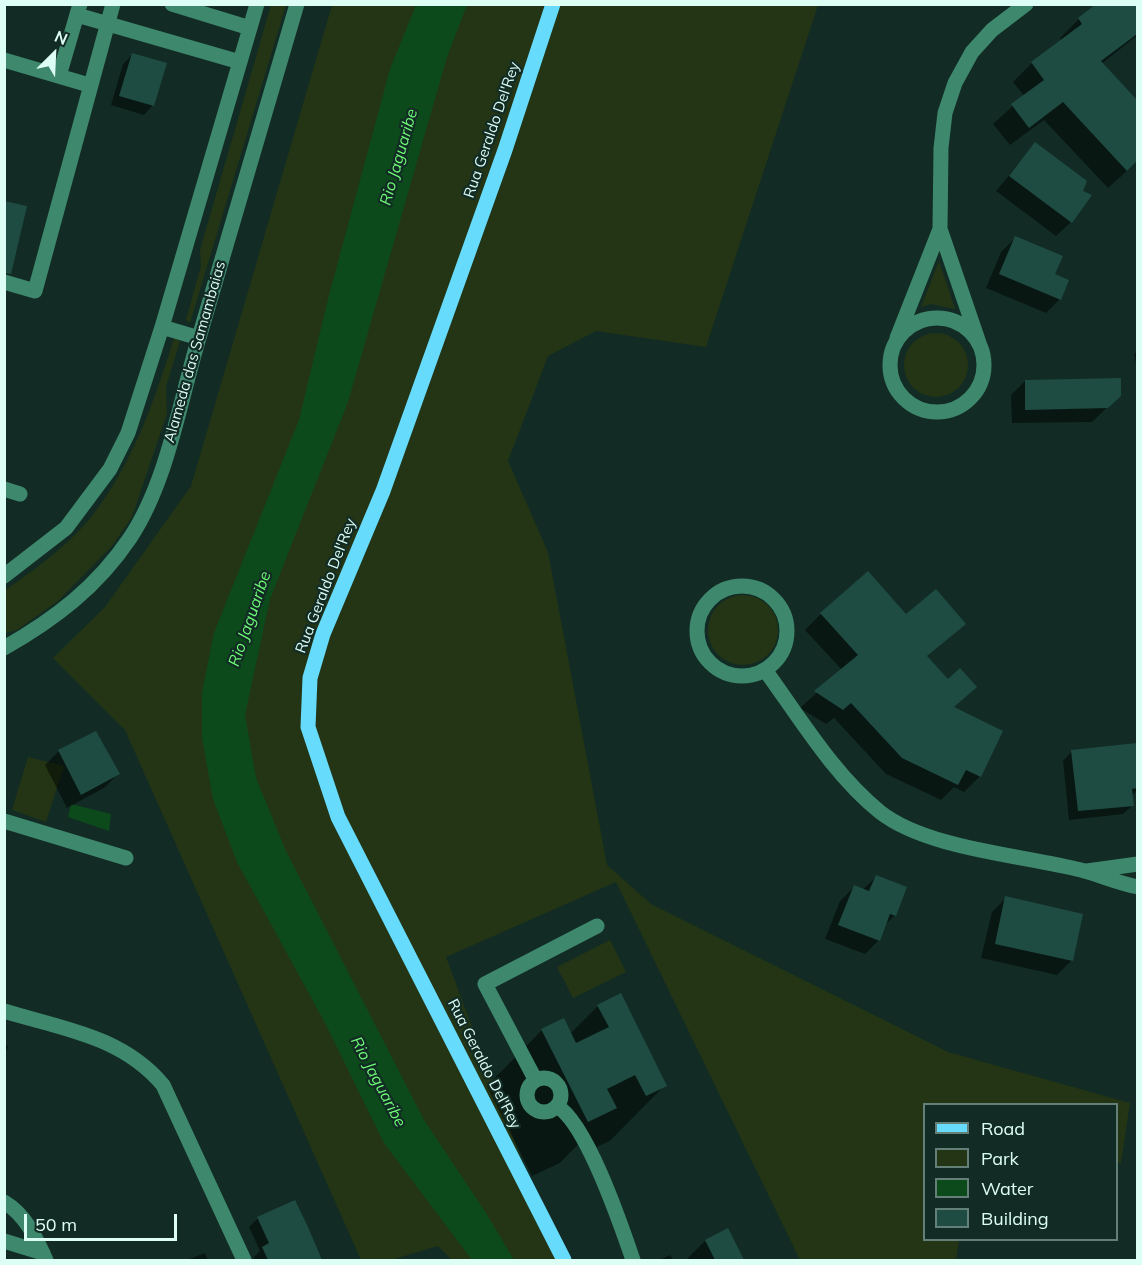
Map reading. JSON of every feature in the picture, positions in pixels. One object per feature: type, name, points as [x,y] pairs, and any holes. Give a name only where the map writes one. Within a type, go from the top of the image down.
[{"type":"main road","name":"Rua Geraldo Del'Rey","points":[[553,4],[506,150],[383,491],[323,634],[310,678],[308,727],[338,817],[564,1260]]},
{"type":"street","points":[[4,282],[35,291],[89,85],[113,4]]},
{"type":"street","points":[[172,4],[250,28]]},
{"type":"street","points":[[4,576],[66,528],[110,469],[128,433],[162,327],[257,4]]},
{"type":"street","name":"Alameda das Samambaias","points":[[6,647],[65,610],[92,586],[131,536],[161,470],[297,4]]},
{"type":"street","points":[[940,229],[890,359],[895,387],[916,407],[931,412],[945,411],[971,398],[980,386],[984,372],[984,357],[940,229],[941,148],[945,113],[956,83],[972,52],[992,30],[1026,4]]},
{"type":"street","points":[[59,76],[79,10],[107,24],[240,62]]},
{"type":"street","points":[[4,60],[89,85]]},
{"type":"street","points":[[894,344],[904,331],[919,321],[936,318],[953,321],[968,330],[979,343]]},
{"type":"street","points":[[162,327],[199,338]]},
{"type":"street","points":[[4,489],[20,494]]},
{"type":"street","points":[[740,587],[754,588],[768,595],[778,605],[785,618],[787,633],[784,648],[777,660],[765,670],[752,675],[730,674],[711,663],[702,651],[698,637],[700,616],[713,598],[725,590],[740,587]]},
{"type":"street","points":[[765,670],[836,767],[882,814],[914,831],[945,841],[1083,871],[1137,887]]},
{"type":"street","points":[[4,821],[126,858]]},
{"type":"street","points":[[1083,871],[1137,864]]},
{"type":"street","points":[[535,1079],[484,984],[597,926]]},
{"type":"street","points":[[4,1011],[106,1042],[127,1052],[148,1067],[163,1085],[244,1260]]},
{"type":"street","points":[[549,1078],[559,1087],[561,1100],[557,1106],[545,1112],[532,1108],[526,1096],[530,1084],[535,1079],[549,1078]]},
{"type":"street","points":[[557,1106],[566,1111],[576,1127],[610,1194],[633,1260]]},
{"type":"street","points":[[4,1202],[16,1209],[26,1221],[45,1257]]},
{"type":"street","points":[[4,1241],[45,1257]]},
{"type":"green space","points":[[271,5],[286,5],[190,323],[186,320],[201,266],[200,250]]},
{"type":"green space","points":[[332,5],[818,5],[706,347],[596,331],[548,356],[508,461],[548,552],[607,865],[651,904],[948,1052],[1130,1103],[1121,1163],[1118,1163],[1118,1103],[923,1103],[923,1241],[959,1241],[956,1260],[800,1260],[616,882],[446,957],[559,1260],[452,1260],[438,1246],[391,1260],[361,1260],[125,730],[53,658],[105,607],[191,486]]},
{"type":"green space","points":[[939,261],[955,309],[931,304],[921,307]]},
{"type":"green space","points":[[936,333],[954,339],[962,347],[968,365],[962,383],[954,391],[936,397],[918,391],[910,383],[904,365],[910,347],[918,339]]},
{"type":"green space","points":[[174,338],[180,341],[166,387],[167,414],[132,517],[112,546],[58,601],[17,630],[5,633],[4,591],[64,545],[85,524],[108,493],[142,429]]},
{"type":"green space","points":[[743,595],[756,598],[768,605],[775,617],[778,630],[775,643],[768,655],[756,662],[743,665],[730,662],[718,655],[711,643],[708,630],[711,617],[718,605],[730,598]]},
{"type":"green space","points":[[28,757],[64,766],[46,822],[12,810]]},
{"type":"green space","points":[[610,940],[626,972],[573,998],[557,967]]},
{"type":"water","name":"Rio Jaguaribe","points":[[416,5],[467,5],[447,57],[348,402],[270,599],[245,715],[256,778],[286,851],[424,1120],[486,1213],[514,1260],[472,1260],[384,1143],[324,1021],[237,862],[213,799],[202,738],[202,693],[214,633],[299,420],[328,299],[390,69]]},
{"type":"water","points":[[71,804],[111,814],[109,831],[68,817]]},
{"type":"building","points":[[1096,4],[1137,4],[1137,34],[1101,61],[1137,100],[1137,161],[1127,171],[1063,102],[1029,128],[1011,104],[1044,80],[1031,62],[1082,24],[1078,18]]},
{"type":"building","points":[[132,53],[167,63],[154,106],[119,96]]},
{"type":"building","points":[[1035,142],[1087,181],[1083,191],[1092,195],[1072,223],[1009,176]]},
{"type":"building","points":[[4,201],[27,206],[11,274],[4,273]]},
{"type":"building","points":[[1015,236],[1063,256],[1055,274],[1069,280],[1061,300],[999,274]]},
{"type":"building","points":[[1121,378],[1121,396],[1108,408],[1025,410],[1025,380]]},
{"type":"building","points":[[868,571],[906,614],[936,589],[966,624],[927,656],[948,679],[960,668],[977,687],[954,707],[1003,731],[981,777],[966,770],[958,785],[902,758],[851,703],[843,710],[814,691],[858,655],[820,613]]},
{"type":"building","points":[[96,731],[120,774],[81,795],[58,750]]},
{"type":"building","points":[[1137,743],[1137,788],[1132,789],[1134,806],[1078,811],[1071,750]]},
{"type":"building","points":[[876,875],[907,887],[896,916],[890,914],[880,941],[838,925],[854,885],[869,891]]},
{"type":"building","points":[[1005,896],[1083,914],[1073,961],[995,944]]},
{"type":"building","points":[[621,993],[667,1086],[646,1096],[635,1075],[607,1089],[617,1108],[588,1122],[541,1029],[564,1018],[576,1043],[609,1027],[597,1005]]},
{"type":"building","points":[[295,1200],[322,1260],[268,1260],[262,1247],[269,1243],[257,1217]]},
{"type":"building","points":[[728,1228],[744,1260],[715,1260],[705,1240]]}]
